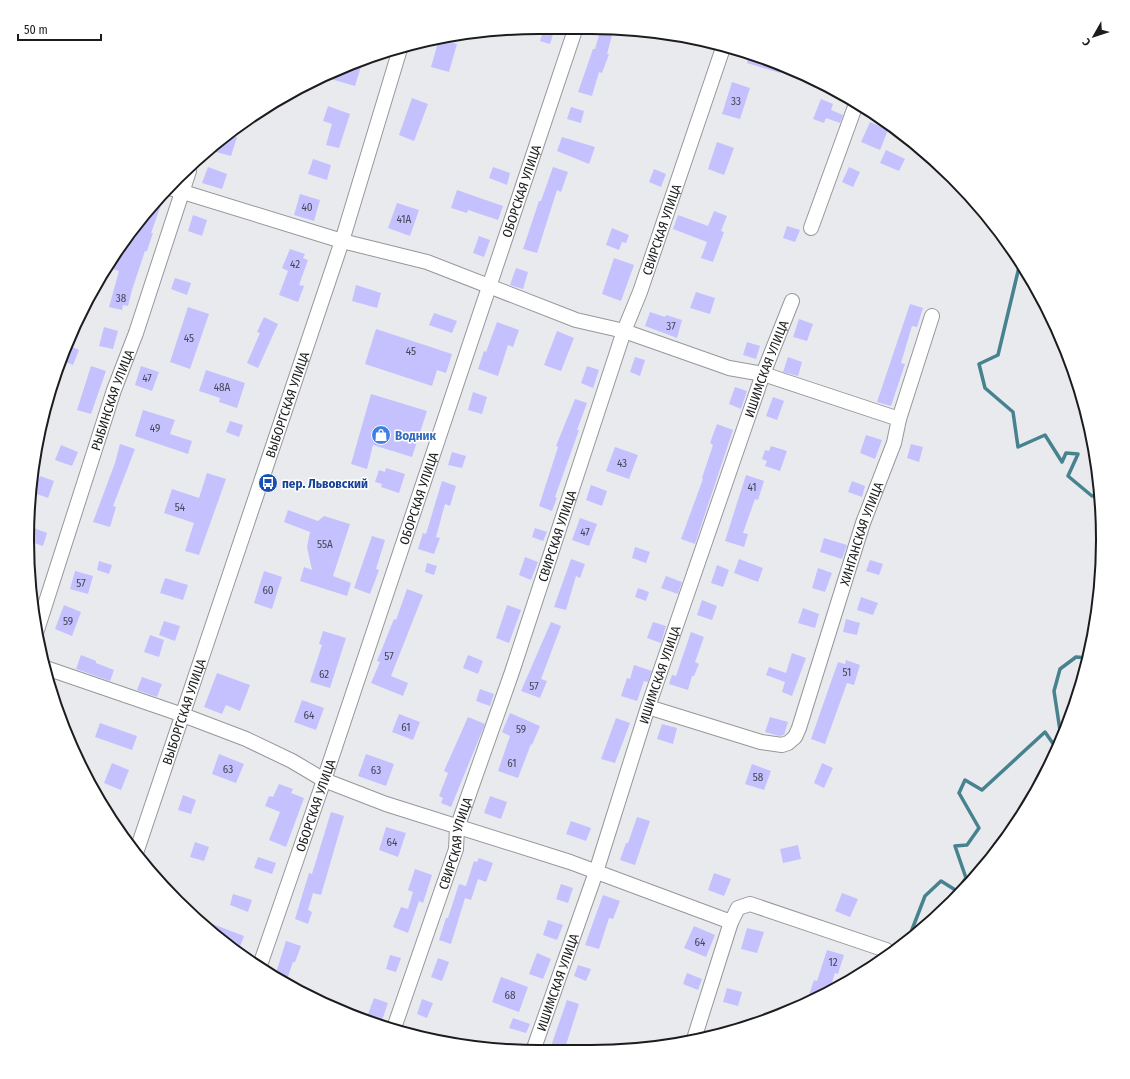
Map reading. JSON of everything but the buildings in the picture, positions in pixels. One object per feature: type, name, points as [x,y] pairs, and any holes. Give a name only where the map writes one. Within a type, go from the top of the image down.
[{"type":"street","name":"ОБОРСКАЯ УЛИЦА","points":[[261,961],[324,780],[488,286],[574,34]]},
{"type":"street","name":"СВИРСКАЯ УЛИЦА","points":[[395,1024],[456,849],[457,828],[512,672],[624,331],[640,292],[722,51]]},
{"type":"street","name":"ВЫБОРГСКАЯ УЛИЦА","points":[[138,847],[342,240],[398,54]]},
{"type":"street","points":[[811,228],[854,109]]},
{"type":"street","points":[[176,190],[342,240],[427,262],[576,320],[624,331],[729,368],[763,374],[899,419]]},
{"type":"street","name":"РЫБИНСКАЯ УЛИЦА","points":[[41,619],[114,390],[136,333],[176,190]]},
{"type":"street","name":"ИШИМСКАЯ УЛИЦА","points":[[535,1045],[596,872],[648,707],[763,374],[792,301]]},
{"type":"street","name":"ХИНГАНСКАЯ УЛИЦА","points":[[648,707],[761,742],[782,745],[788,743],[795,737],[863,523],[892,448],[899,419],[932,316]]},
{"type":"street","points":[[51,670],[183,714],[246,739],[292,761],[324,780],[386,804],[596,872],[731,922]]},
{"type":"street","points":[[696,1034],[731,922],[738,908],[750,904],[885,950]]},
{"type":"waterway","points":[[1018,271],[998,355],[979,364],[985,388],[1013,412],[1018,447],[1045,435],[1062,462],[1066,453],[1078,454],[1068,476],[1092,496],[1094,496]]},
{"type":"waterway","points":[[1060,728],[1054,691],[1060,669],[1076,657],[1082,657]]},
{"type":"waterway","points":[[965,879],[955,846],[967,845],[979,828],[959,793],[965,780],[982,790],[1045,732],[1053,744]]},
{"type":"waterway","points":[[912,930],[925,896],[941,881],[955,890]]},
{"type":"place","name":"Водник","points":[[381,435]]},
{"type":"place","name":"пер. Львовский","points":[[268,483]]}]
